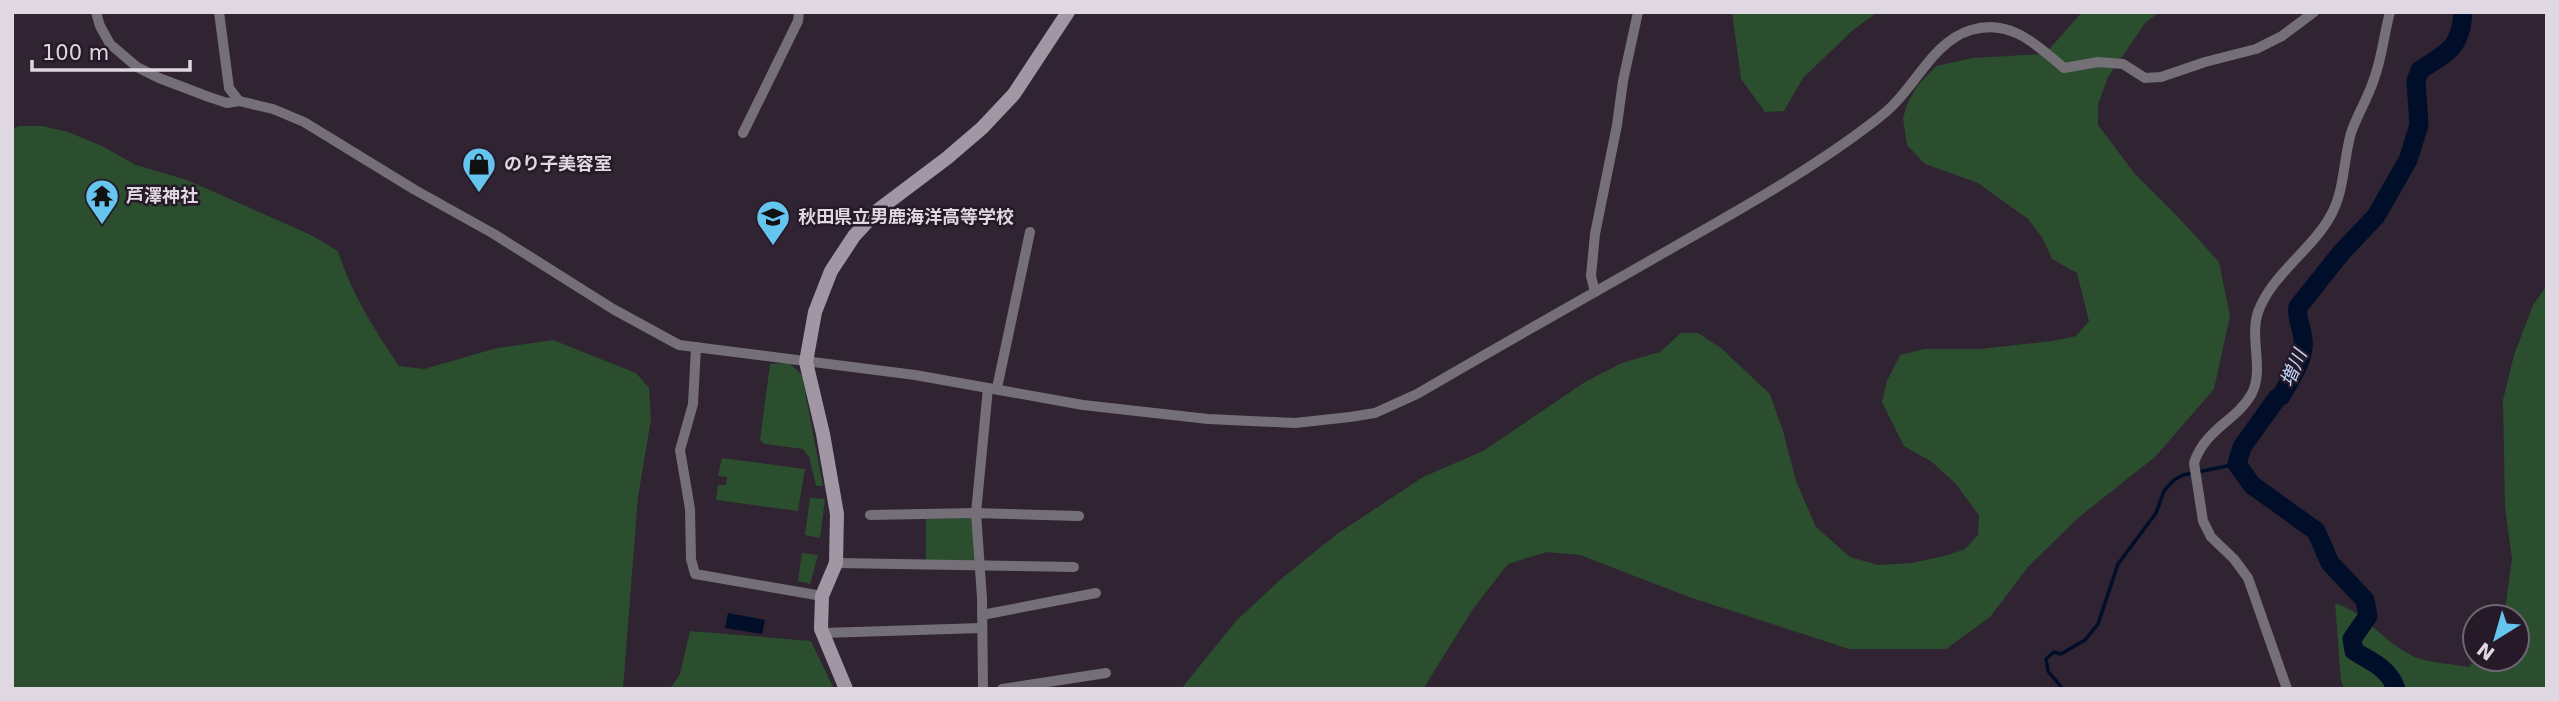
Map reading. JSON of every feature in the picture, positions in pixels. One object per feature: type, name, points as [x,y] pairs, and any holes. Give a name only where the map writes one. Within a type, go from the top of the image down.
[{"type":"street","points":[[96,12],[110,44],[137,67],[227,103],[239,101],[273,109],[304,122],[404,184],[494,234],[613,309],[680,345],[915,374],[1083,405],[1172,417],[1295,423],[1375,413],[1417,394],[1798,174],[1871,124],[1895,103],[1938,51],[1971,30],[1993,27],[2024,35],[2064,68],[2098,62],[2123,64],[2145,78],[2161,77],[2256,49],[2283,36],[2314,12]]},
{"type":"street","points":[[219,12],[229,88],[239,101]]},
{"type":"street","points":[[743,133],[799,21],[799,12]]},
{"type":"street","points":[[846,689],[823,633],[822,596],[835,563],[837,514],[823,434],[806,362],[815,312],[831,271],[854,236],[878,210],[982,128],[1014,94],[1068,12]]},
{"type":"street","points":[[1595,292],[1591,276],[1595,234],[1638,12]]},
{"type":"street","points":[[2287,689],[2248,578],[2234,559],[2211,537],[2203,521],[2194,463],[2213,430],[2253,392],[2258,368],[2254,334],[2263,301],[2329,218],[2339,199],[2352,131],[2375,78],[2390,12]]},
{"type":"street","points":[[983,689],[980,567],[975,513],[992,388],[1030,232]]},
{"type":"street","points":[[696,347],[693,404],[680,450],[690,509],[691,559],[695,574],[822,596]]},
{"type":"street","points":[[870,515],[975,513],[1079,516]]},
{"type":"street","points":[[835,563],[1074,567]]},
{"type":"street","points":[[982,615],[1096,593]]},
{"type":"street","points":[[823,633],[982,628]]},
{"type":"street","points":[[1002,689],[1106,673]]},
{"type":"green space","points":[[1732,12],[1878,12],[1853,30],[1803,78],[1784,111],[1765,112],[1741,79]]},
{"type":"green space","points":[[2082,12],[2160,12],[2146,22],[2108,77],[2098,104],[2098,125],[2135,174],[2219,262],[2230,316],[2214,389],[2155,457],[2079,517],[2028,567],[1990,617],[1946,649],[1849,649],[1689,597],[1580,555],[1547,552],[1508,564],[1473,609],[1423,689],[1181,689],[1236,621],[1281,579],[1337,534],[1423,477],[1483,451],[1585,382],[1622,363],[1660,352],[1681,333],[1698,333],[1721,348],[1770,394],[1796,481],[1816,527],[1850,557],[1878,565],[1912,563],[1965,549],[1978,535],[1979,515],[1955,483],[1932,462],[1904,446],[1882,402],[1887,381],[1900,355],[1924,349],[1980,349],[2053,341],[2076,336],[2089,321],[2077,273],[2052,259],[2042,237],[2028,219],[1978,183],[1925,164],[1907,145],[1903,118],[1918,85],[1936,66],[1972,58],[2045,54]]},
{"type":"green space","points":[[19,126],[42,126],[68,132],[102,146],[136,165],[187,180],[311,235],[338,251],[364,310],[399,366],[424,369],[497,348],[553,340],[636,373],[649,388],[651,419],[638,497],[623,689],[12,689],[12,129]]},
{"type":"green space","points":[[2547,285],[2547,689],[2344,689],[2341,681],[2335,603],[2356,614],[2415,657],[2461,666],[2461,673],[2531,673],[2531,603],[2506,603],[2512,559],[2505,507],[2503,400],[2514,355],[2533,305]]},
{"type":"green space","points":[[789,363],[802,375],[823,486],[816,486],[809,457],[803,449],[764,444],[760,440],[770,364]]},
{"type":"green space","points":[[722,458],[805,469],[798,511],[716,500],[718,485],[726,485],[727,477],[718,476]]},
{"type":"green space","points":[[810,498],[825,499],[820,538],[805,535]]},
{"type":"green space","points":[[973,518],[975,564],[926,561],[926,519]]},
{"type":"green space","points":[[802,553],[818,555],[810,584],[798,581]]},
{"type":"green space","points":[[690,631],[811,641],[834,689],[670,689],[680,674]]},
{"type":"water","points":[[728,613],[765,620],[762,634],[725,628]]},
{"type":"waterway","name":"増川","points":[[2396,689],[2384,671],[2354,651],[2352,639],[2368,616],[2365,600],[2330,563],[2316,531],[2252,485],[2237,464],[2242,447],[2281,396],[2300,361],[2303,346],[2298,307],[2341,253],[2376,216],[2408,160],[2419,125],[2416,81],[2420,70],[2438,59],[2456,42],[2463,12]]},
{"type":"waterway","points":[[2063,689],[2048,671],[2046,659],[2054,652],[2061,654],[2085,640],[2098,624],[2118,564],[2156,513],[2164,491],[2183,475],[2237,464]]},
{"type":"place","name":"のり子美容室","points":[[479,194]]},
{"type":"place","name":"芦澤神社","points":[[102,226]]},
{"type":"place","name":"秋田県立男鹿海洋高等学校","points":[[773,247]]}]
